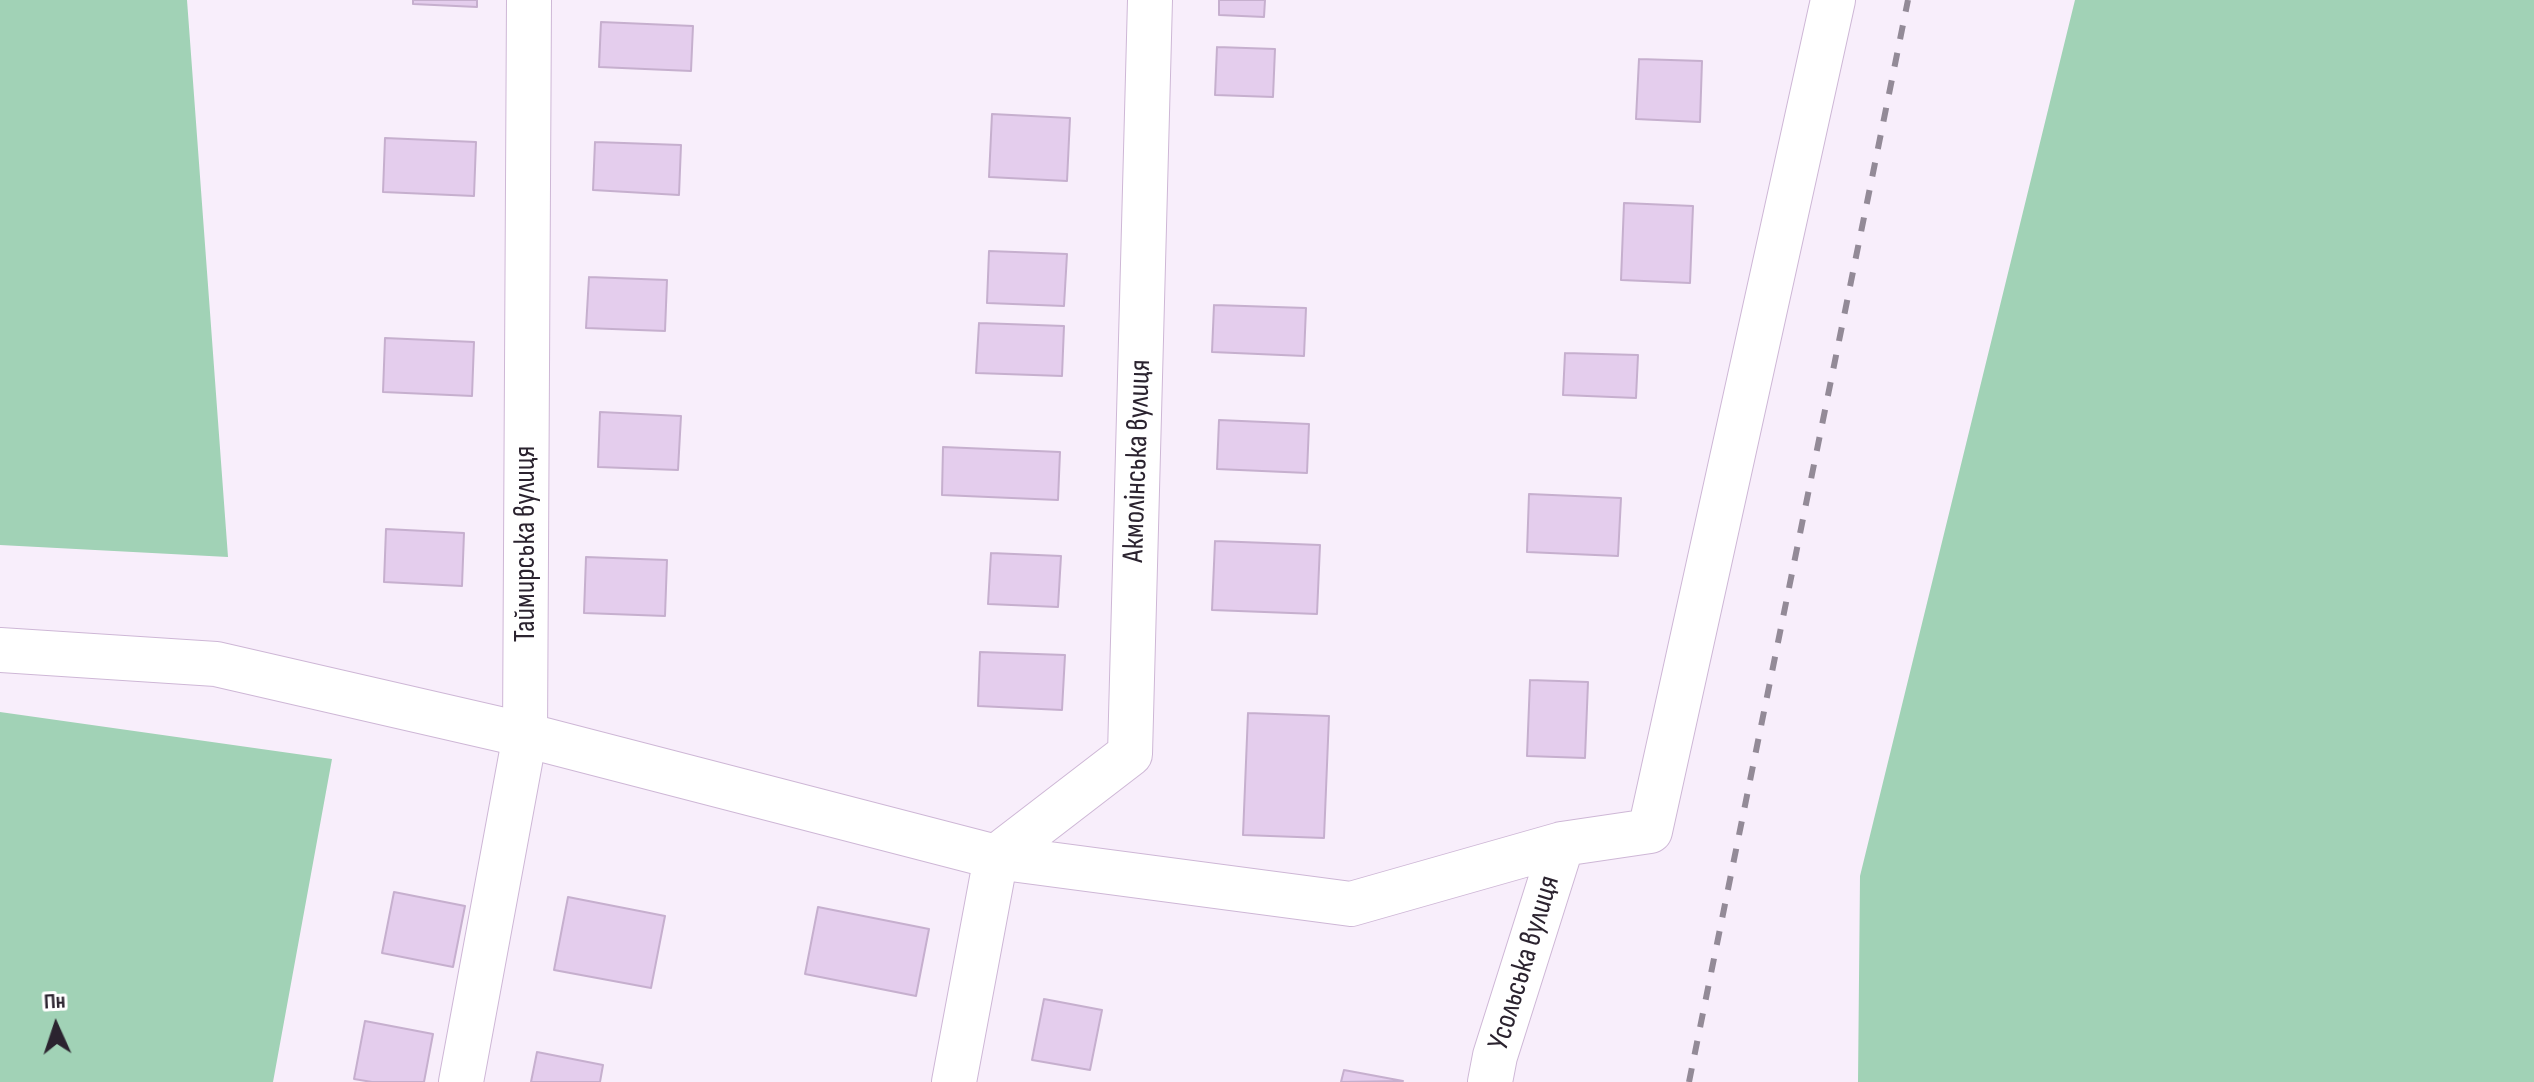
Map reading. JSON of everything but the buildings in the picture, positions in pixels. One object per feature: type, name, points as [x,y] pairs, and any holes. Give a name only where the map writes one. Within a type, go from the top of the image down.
[{"type":"street","name":"Таймирська вулиця","points":[[461,1082],[525,735],[529,0]]},
{"type":"street","name":"Акмолiнська вулиця","points":[[996,857],[1130,754],[1150,0]]},
{"type":"street","points":[[0,650],[216,664],[525,735],[996,857],[1351,904],[1562,844],[1650,831],[1833,0]]},
{"type":"street","name":"Усольська вулиця","points":[[1490,1082],[1495,1056],[1562,844]]},
{"type":"street","points":[[954,1082],[996,857]]},
{"type":"green space","points":[[0,0],[187,0],[228,557],[0,545]]},
{"type":"green space","points":[[2075,0],[2534,0],[2534,1082],[1858,1082],[1860,876]]},
{"type":"green space","points":[[0,712],[332,759],[273,1082],[0,1082]]},
{"type":"railway","points":[[1689,1082],[1908,0]]}]
